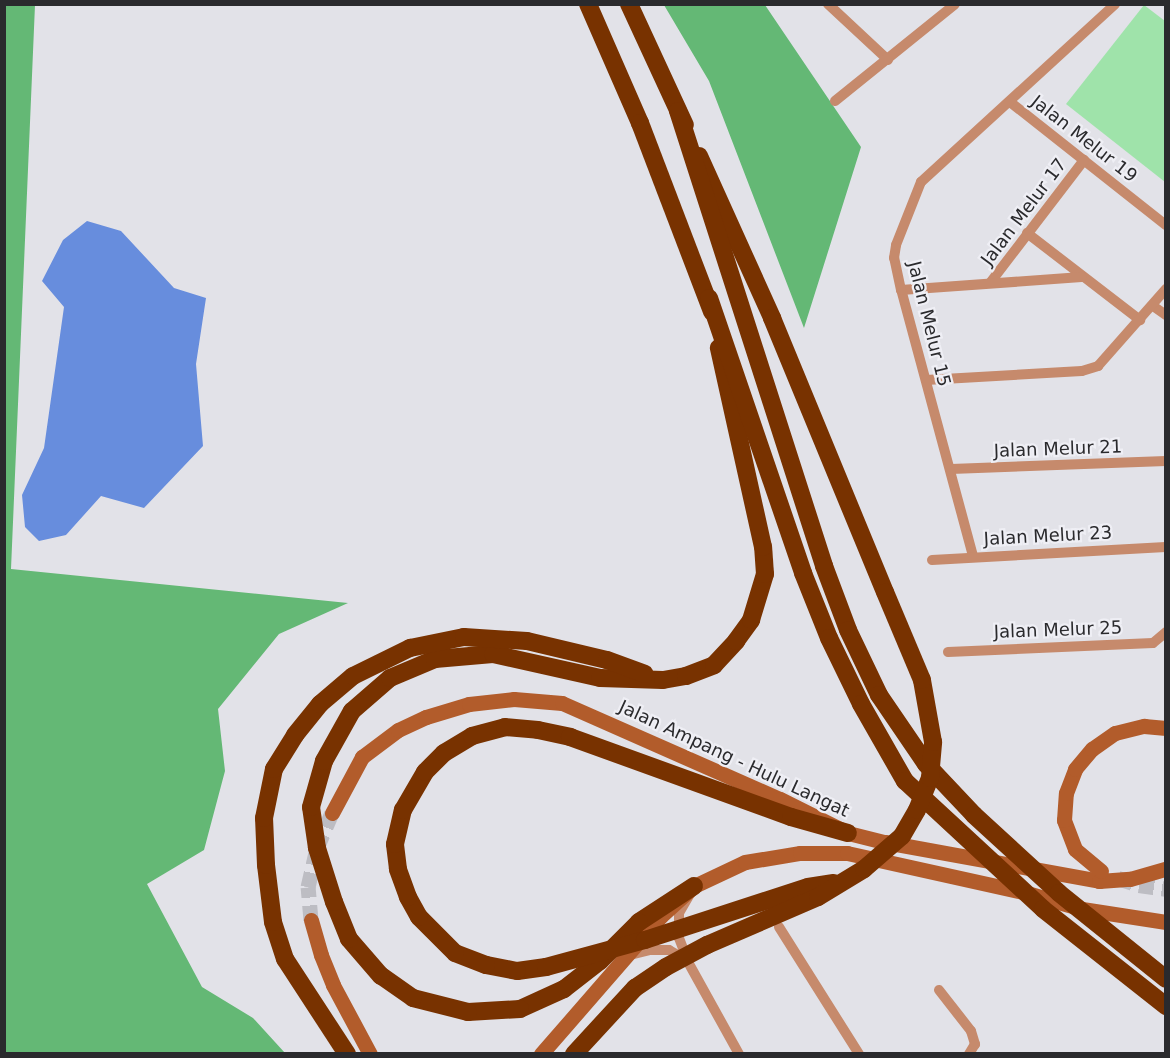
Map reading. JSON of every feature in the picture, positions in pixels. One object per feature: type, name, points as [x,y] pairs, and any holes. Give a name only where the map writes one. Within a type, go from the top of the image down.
[{"type":"highway","points":[[588,4],[640,123],[709,298],[803,573],[829,638],[861,704],[905,781],[1043,909],[1166,1006]]},
{"type":"highway","points":[[574,1053],[635,988],[666,967],[707,945],[818,897],[839,882],[864,869],[885,853],[902,836],[917,810],[930,777],[933,742],[922,680],[772,318],[629,4]]},
{"type":"highway","points":[[678,111],[824,566],[848,630],[879,695],[926,764],[974,815],[1059,893],[1166,979]]},
{"type":"highway","points":[[694,886],[639,922],[600,961],[564,989],[520,1009],[468,1012],[413,998],[381,976],[350,939],[334,902],[316,848],[311,807],[324,761],[352,711],[390,678],[435,659],[493,654],[600,678],[663,680],[686,676],[714,665],[736,641],[751,620],[758,602],[765,574],[763,547],[709,298]]},
{"type":"highway","points":[[346,1053],[285,959],[273,922],[266,865],[264,818],[274,769],[320,704],[353,676],[410,648],[464,637],[527,641],[606,660],[663,680]]},
{"type":"highway","points":[[839,882],[808,887],[645,940],[546,968],[518,971],[486,965],[455,953],[419,917],[408,897],[398,869],[395,844],[403,810],[425,772],[444,753],[472,736],[505,727],[538,730],[570,737],[791,817],[848,833]]},
{"type":"street","points":[[828,4],[888,60]]},
{"type":"street","points":[[835,101],[956,4]]},
{"type":"street","name":"Jalan Melur 15","points":[[974,556],[901,290],[894,258],[896,245],[921,182],[1115,4]]},
{"type":"street","name":"Jalan Melur 19","points":[[1010,102],[1166,225]]},
{"type":"street","name":"Jalan Melur 17","points":[[990,283],[1084,160]]},
{"type":"street","points":[[1027,233],[1140,320]]},
{"type":"street","points":[[901,290],[1082,277]]},
{"type":"street","points":[[926,380],[1082,371],[1098,366],[1166,289]]},
{"type":"street","points":[[1153,306],[1166,315]]},
{"type":"street","name":"Jalan Melur 21","points":[[951,469],[1166,461]]},
{"type":"street","name":"Jalan Melur 23","points":[[932,560],[974,556],[1166,548]]},
{"type":"street","name":"Jalan Melur 25","points":[[948,652],[1153,642],[1166,632]]},
{"type":"street","name":"Jalan Ampang - Hulu Langat","points":[[332,813],[362,757],[398,730],[426,717],[469,704],[514,699],[562,703],[780,799],[848,833],[885,842],[1099,881],[1130,879],[1166,869]]},
{"type":"street","points":[[1101,871],[1075,849],[1064,820],[1066,793],[1075,769],[1092,749],[1115,733],[1144,726],[1166,728]]},
{"type":"street","points":[[541,1053],[661,916],[694,886],[745,862],[800,853],[847,853],[1027,893],[1082,909],[1166,922]]},
{"type":"street","points":[[694,886],[679,913],[680,938],[688,962],[739,1053]]},
{"type":"street","points":[[311,920],[321,955],[338,994],[370,1053]]},
{"type":"street","points":[[779,927],[859,1053]]},
{"type":"street","points":[[625,956],[650,950],[669,950],[688,962]]},
{"type":"street","points":[[939,990],[971,1031],[975,1044],[969,1053]]},
{"type":"green space","points":[[4,5],[35,5],[11,569],[348,603],[279,634],[218,709],[225,771],[204,850],[147,884],[202,987],[253,1018],[285,1053],[5,1053]]},
{"type":"green space","points":[[664,5],[765,5],[861,147],[804,328],[709,81]]},
{"type":"green space","points":[[1144,5],[1165,21],[1165,182],[1066,104]]},
{"type":"water","points":[[87,221],[121,231],[174,288],[206,298],[196,364],[203,446],[144,508],[101,496],[66,535],[39,541],[25,527],[22,495],[44,448],[64,307],[42,281],[63,240]]},
{"type":"tunnel","points":[[311,920],[308,887],[317,848],[332,813]]},
{"type":"tunnel","points":[[1118,878],[1139,885],[1166,889]]}]
